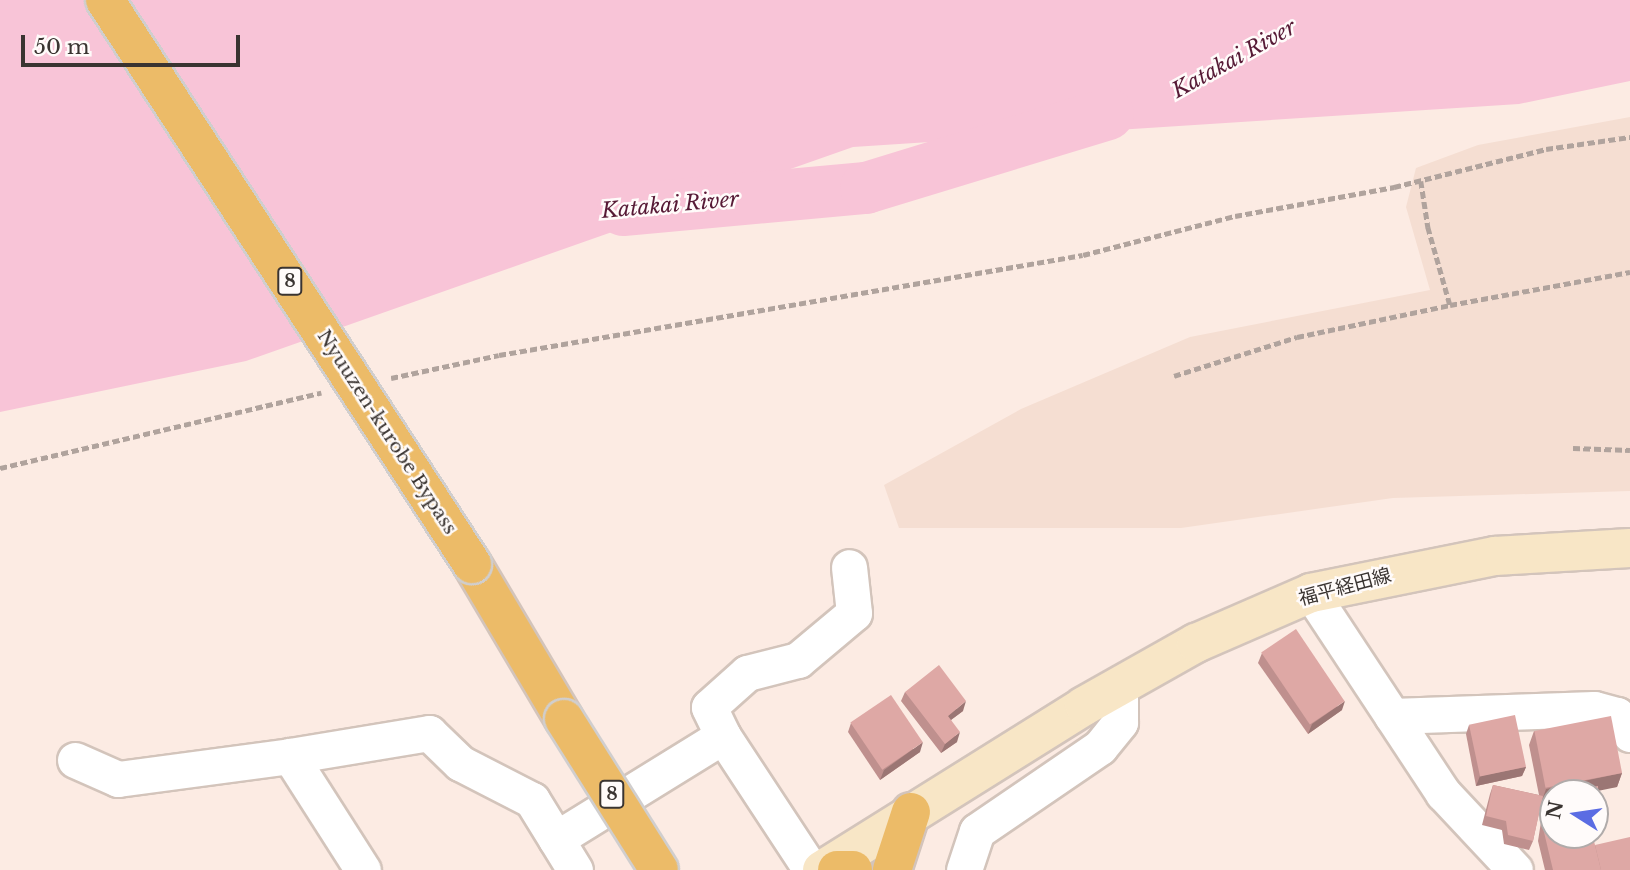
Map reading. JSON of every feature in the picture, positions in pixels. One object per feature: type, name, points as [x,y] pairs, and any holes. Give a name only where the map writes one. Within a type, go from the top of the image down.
[{"type":"highway","name":"Nyuuzen-kurobe Bypass","points":[[105,0],[472,564],[564,719],[659,870]]},
{"type":"highway","points":[[836,870],[856,870]]},
{"type":"main road","name":"福平経田線","points":[[856,870],[906,844],[1084,706],[1196,643],[1311,593],[1496,556],[1630,548]]},
{"type":"main road","name":"福平経田線","points":[[822,870],[906,844]]},
{"type":"street","points":[[811,870],[723,736],[709,707],[747,673],[798,660],[854,614],[849,567]]},
{"type":"street","points":[[1311,593],[1443,793],[1515,870]]},
{"type":"street","points":[[964,870],[977,831],[1100,747],[1120,722],[1121,687]]},
{"type":"street","points":[[1392,716],[1594,709],[1617,715],[1630,734]]},
{"type":"street","points":[[75,760],[118,779],[290,756],[429,733],[460,763],[532,800],[575,870]]},
{"type":"street","points":[[556,839],[723,736]]},
{"type":"street","points":[[290,756],[363,870]]},
{"type":"path","points":[[379,380],[499,355],[1083,255],[1235,216],[1421,181],[1546,149],[1630,137]]},
{"type":"path","points":[[1421,181],[1428,227],[1450,305]]},
{"type":"path","points":[[1174,376],[1297,337],[1630,272]]},
{"type":"path","points":[[0,468],[326,392]]},
{"type":"path","points":[[1573,448],[1630,450]]},
{"type":"shaded area","points":[[1630,117],[1630,491],[1393,498],[1181,528],[899,528],[884,485],[1021,409],[1190,337],[1430,290],[1406,207],[1416,168],[1478,145]]},
{"type":"water","points":[[0,0],[1630,0],[1630,81],[1519,104],[853,147],[246,361],[0,412]]},
{"type":"building","points":[[1296,629],[1345,701],[1310,725],[1261,652]]},
{"type":"building","points":[[939,665],[966,701],[948,716],[960,732],[945,744],[905,692]]},
{"type":"building","points":[[891,695],[923,742],[882,770],[850,722]]},
{"type":"building","points":[[1515,715],[1526,767],[1480,777],[1469,725]]},
{"type":"building","points":[[1611,716],[1622,773],[1591,779],[1544,779],[1534,731]]},
{"type":"building","points":[[1493,785],[1539,795],[1539,814],[1533,841],[1508,835],[1506,821],[1486,816]]},
{"type":"building","points":[[1630,837],[1630,870],[1601,870],[1596,849],[1609,849],[1609,842]]},
{"type":"building","points":[[1548,849],[1596,849],[1601,870],[1553,870]]},
{"type":"waterway","name":"Katakai River","points":[[623,210],[866,188],[1108,114]]}]
